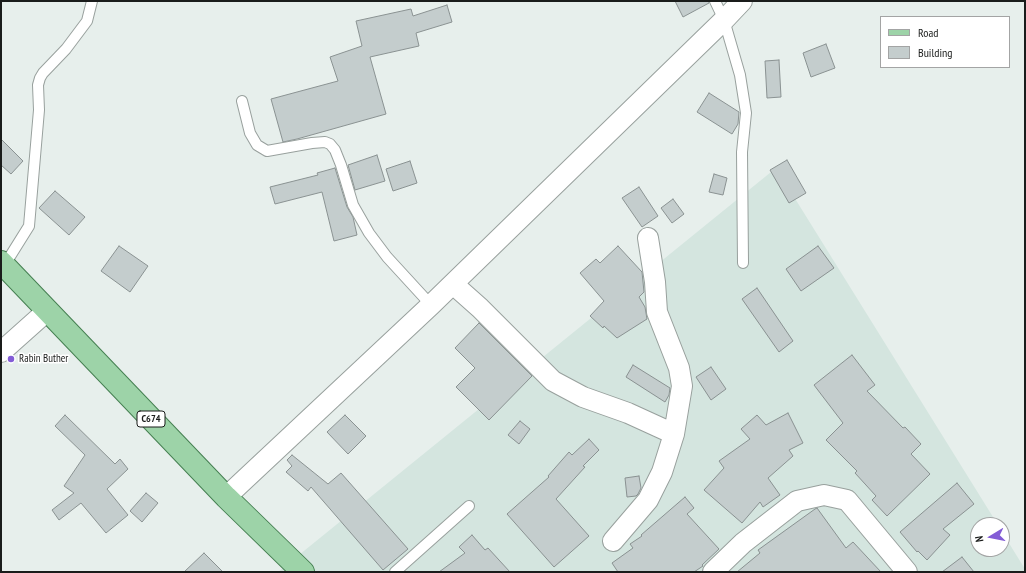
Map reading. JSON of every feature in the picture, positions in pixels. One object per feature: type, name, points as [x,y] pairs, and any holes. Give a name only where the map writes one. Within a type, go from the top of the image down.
[{"type":"main road","name":"C674","points":[[3,264],[226,497],[303,572]]},
{"type":"street","points":[[226,497],[453,284],[742,1]]},
{"type":"street","points":[[613,541],[648,500],[662,472],[674,434],[682,386],[679,368],[657,312],[655,282],[648,238]]},
{"type":"street","points":[[453,284],[497,324],[553,381],[583,397],[628,414],[674,434]]},
{"type":"street","points":[[1,352],[47,311]]},
{"type":"street","points":[[713,572],[743,544],[797,501],[824,495],[847,500],[906,572]]},
{"type":"lane","points":[[3,264],[29,226],[39,110],[38,85],[40,78],[42,73],[66,49],[87,21],[92,1]]},
{"type":"lane","points":[[715,1],[724,20],[740,75],[746,113],[742,152],[743,263]]},
{"type":"lane","points":[[242,101],[250,133],[257,145],[267,151],[312,143],[325,142],[330,144],[335,150],[341,165],[353,205],[369,233],[388,257],[431,305]]},
{"type":"lane","points":[[395,572],[469,506]]},
{"type":"shaded area","points":[[776,168],[993,517],[970,517],[970,557],[1010,557],[1010,545],[1025,569],[1025,572],[278,572]]},
{"type":"building","points":[[675,1],[709,1],[709,3],[683,17]]},
{"type":"building","points":[[447,5],[452,22],[416,33],[419,46],[370,57],[386,114],[283,142],[271,99],[338,81],[330,57],[362,46],[356,21],[411,9],[413,16]]},
{"type":"building","points":[[826,44],[835,68],[811,77],[803,53]]},
{"type":"building","points":[[779,60],[781,97],[767,98],[765,61]]},
{"type":"building","points":[[709,93],[739,112],[738,124],[732,134],[697,112]]},
{"type":"building","points":[[1,139],[23,161],[11,174],[1,165]]},
{"type":"building","points":[[377,155],[385,181],[355,190],[348,165]]},
{"type":"building","points":[[787,160],[806,193],[789,203],[770,170]]},
{"type":"building","points":[[410,161],[417,183],[393,191],[386,169]]},
{"type":"building","points":[[335,168],[347,207],[353,217],[357,235],[334,241],[322,192],[275,204],[270,187],[318,175],[317,173]]},
{"type":"building","points":[[714,174],[727,178],[723,195],[709,192]]},
{"type":"building","points":[[639,187],[658,216],[642,227],[622,198]]},
{"type":"building","points":[[55,191],[85,217],[69,235],[39,208]]},
{"type":"building","points":[[673,199],[684,214],[672,223],[661,208]]},
{"type":"building","points":[[119,246],[148,266],[130,292],[101,271]]},
{"type":"building","points":[[618,246],[642,272],[644,292],[639,297],[645,307],[647,319],[617,338],[590,316],[604,301],[580,273],[596,259],[600,263]]},
{"type":"building","points":[[818,246],[834,268],[801,291],[786,269]]},
{"type":"building","points":[[757,288],[793,341],[779,352],[742,299]]},
{"type":"building","points":[[479,323],[532,376],[489,420],[456,387],[475,368],[455,348]]},
{"type":"building","points":[[852,355],[875,385],[867,391],[921,444],[911,454],[930,474],[887,516],[872,500],[876,496],[855,473],[857,471],[826,440],[843,423],[814,385]]},
{"type":"building","points":[[633,365],[670,388],[669,395],[665,402],[626,377]]},
{"type":"building","points":[[711,367],[726,389],[711,400],[696,377]]},
{"type":"building","points":[[788,413],[803,443],[789,450],[793,456],[768,478],[780,495],[763,507],[760,502],[742,523],[704,490],[724,468],[719,461],[750,439],[741,429],[757,415],[766,425]]},
{"type":"building","points":[[65,415],[115,464],[120,459],[128,469],[107,489],[128,515],[106,533],[81,503],[59,520],[52,510],[74,493],[64,486],[85,455],[55,426]]},
{"type":"building","points":[[345,415],[366,436],[348,454],[327,432]]},
{"type":"building","points":[[520,421],[530,429],[519,444],[508,435]]},
{"type":"building","points":[[589,439],[599,450],[583,466],[585,467],[556,499],[589,536],[554,567],[507,514],[549,477],[548,476],[569,452],[572,455]]},
{"type":"building","points":[[292,455],[328,484],[341,473],[408,549],[383,570],[311,487],[308,491],[286,472],[292,466],[287,460]]},
{"type":"building","points":[[639,476],[641,488],[638,494],[636,496],[627,497],[625,478]]},
{"type":"building","points":[[957,483],[974,504],[943,529],[950,535],[927,560],[918,551],[917,552],[900,532]]},
{"type":"building","points":[[146,493],[158,503],[142,522],[130,511]]},
{"type":"building","points":[[685,497],[694,508],[687,514],[719,549],[702,565],[703,566],[694,572],[618,572],[612,563],[633,548],[630,544],[642,536],[641,535]]},
{"type":"building","points":[[817,508],[846,548],[853,542],[881,572],[737,572],[760,553],[758,550]]},
{"type":"building","points":[[472,535],[485,550],[488,548],[510,572],[439,572],[465,553],[459,547]]},
{"type":"building","points":[[204,553],[223,572],[184,572]]},
{"type":"building","points":[[962,557],[974,572],[942,572]]},
{"type":"place","name":"Rabin Buther","points":[[11,359]]}]
